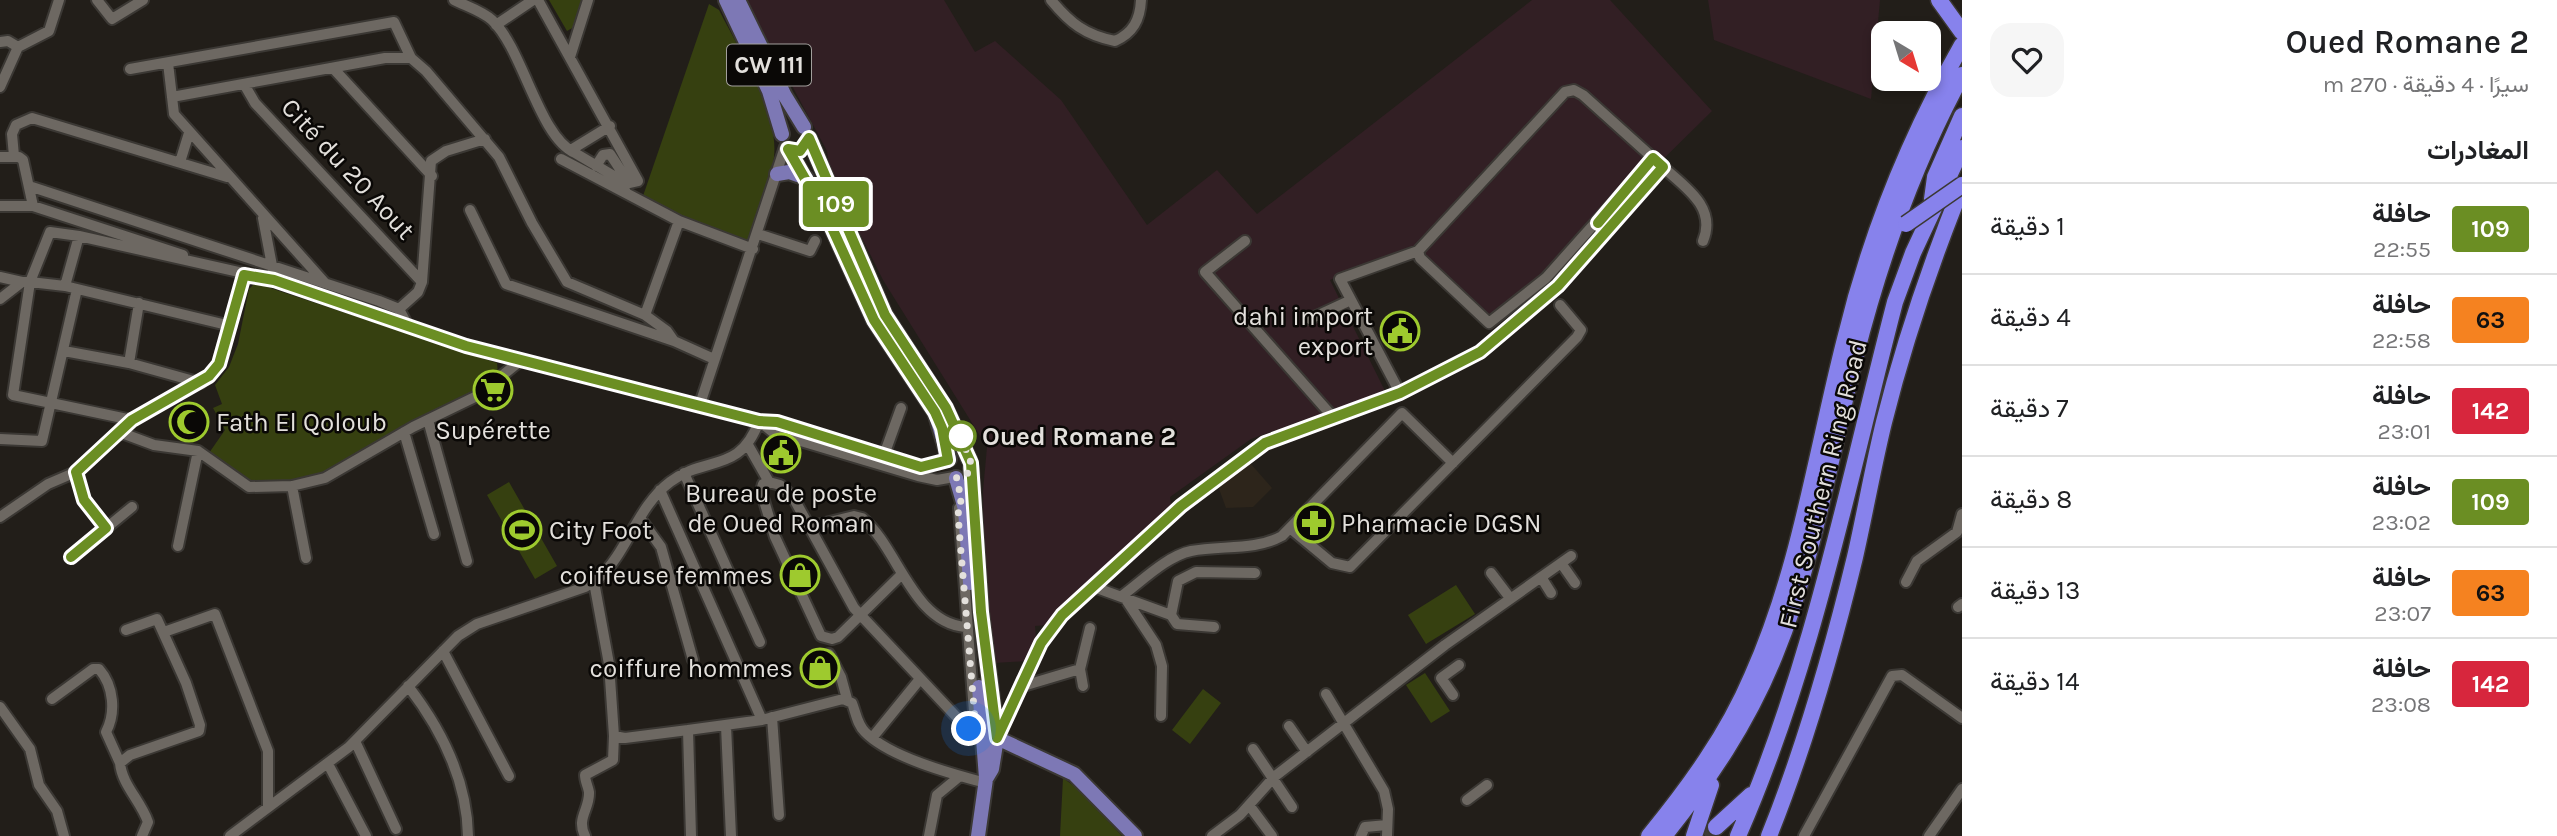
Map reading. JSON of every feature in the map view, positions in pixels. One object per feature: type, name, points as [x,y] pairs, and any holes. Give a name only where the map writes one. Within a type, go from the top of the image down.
[{"type":"highway","points":[[1939,0],[1962,33]]},
{"type":"highway","points":[[1664,836],[1722,758],[1764,681],[1793,606],[1880,266],[1918,148],[1962,45]]},
{"type":"highway","points":[[1649,836],[1718,741],[1763,650],[1807,506],[1837,371],[1866,262],[1894,183],[1962,75]]},
{"type":"highway","points":[[1932,210],[1934,180],[1962,116]]},
{"type":"highway","name":"First Southern Ring Road","points":[[1738,836],[1762,782],[1815,622],[1895,302],[1932,210],[1962,148]]},
{"type":"highway","points":[[1880,266],[1906,224],[1962,185]]},
{"type":"highway","name":"First Southern Ring Road","points":[[1769,836],[1812,712],[1854,558],[1884,421],[1928,273],[1962,185]]},
{"type":"highway","points":[[1928,273],[1962,216]]},
{"type":"highway","points":[[1694,836],[1722,758]]},
{"type":"highway","points":[[1716,827],[1747,800],[1762,782]]},
{"type":"main road","points":[[726,0],[769,91],[785,143],[828,219],[874,320],[935,412],[948,459],[947,470],[955,477],[962,500],[986,736],[1074,774],[1135,836]]},
{"type":"main road","name":"CW 111","points":[[738,0],[806,133],[885,315],[946,408],[970,464],[982,624],[986,736],[992,769],[986,781],[978,836]]},
{"type":"main road","points":[[791,125],[806,133],[800,151],[785,143],[791,125]]},
{"type":"main road","points":[[777,174],[789,172],[806,179]]},
{"type":"main road","points":[[948,459],[961,454],[970,464],[967,475],[955,477]]},
{"type":"street","points":[[0,87],[9,44],[49,31],[59,0]]},
{"type":"street","points":[[97,0],[112,19],[143,0]]},
{"type":"street","points":[[454,0],[485,15],[496,25],[558,140],[614,176],[631,197]]},
{"type":"street","points":[[496,25],[535,0],[610,126],[638,181],[629,183],[610,154],[603,155],[596,166]]},
{"type":"street","points":[[570,57],[588,0]]},
{"type":"street","points":[[1051,0],[1081,30],[1115,41],[1128,36],[1136,24],[1141,0]]},
{"type":"street","points":[[130,69],[394,22],[411,58],[426,71],[499,157],[532,223],[568,282],[645,315],[667,331],[674,341]]},
{"type":"street","name":"Cité du 20 Aout","points":[[172,97],[385,58],[411,58]]},
{"type":"street","points":[[168,63],[174,114],[325,283]]},
{"type":"street","points":[[333,68],[432,176]]},
{"type":"street","name":"Cité du 20 Aout","points":[[244,84],[255,103],[422,282]]},
{"type":"street","points":[[1400,393],[1340,279],[1418,251],[1565,93],[1574,90],[1583,95],[1700,200],[1706,221],[1703,241]]},
{"type":"street","points":[[14,156],[12,134],[16,125],[32,118],[228,177]]},
{"type":"street","points":[[575,153],[574,148],[578,143],[610,126]]},
{"type":"street","points":[[180,162],[189,133]]},
{"type":"street","name":"Cité du 20 Aout","points":[[422,282],[432,176],[431,161],[437,155],[485,139]]},
{"type":"street","points":[[700,404],[758,234],[785,143]]},
{"type":"street","points":[[0,157],[14,156],[23,160],[33,206]]},
{"type":"street","points":[[1418,251],[1420,258],[1489,323],[1546,278],[1653,158]]},
{"type":"street","points":[[561,159],[679,221],[753,249]]},
{"type":"street","points":[[986,736],[1023,686],[1041,643],[1062,615],[1181,506],[1265,443],[1400,393],[1480,352],[1558,286],[1663,167]]},
{"type":"street","points":[[29,186],[399,309],[408,326]]},
{"type":"street","points":[[0,206],[33,206],[176,252],[218,269]]},
{"type":"street","points":[[470,210],[506,284],[514,290],[674,341],[714,359]]},
{"type":"street","points":[[263,216],[274,280]]},
{"type":"street","points":[[645,315],[679,221]]},
{"type":"street","points":[[132,420],[16,397],[12,393],[26,282],[50,232],[79,236],[274,280],[408,326],[520,360],[759,421],[777,422],[884,455],[937,480],[955,477]]},
{"type":"street","points":[[758,234],[810,251],[815,241]]},
{"type":"street","points":[[65,286],[79,236]]},
{"type":"street","points":[[1245,241],[1205,272],[1332,416]]},
{"type":"street","points":[[0,516],[48,484],[76,472],[132,420],[201,383],[219,364],[244,275]]},
{"type":"street","points":[[0,277],[65,286],[231,326]]},
{"type":"street","points":[[0,299],[26,282]]},
{"type":"street","points":[[399,309],[418,292],[422,282]]},
{"type":"street","points":[[0,439],[40,442],[52,402],[77,289]]},
{"type":"street","points":[[1310,319],[1351,300]]},
{"type":"street","points":[[129,363],[139,303]]},
{"type":"street","points":[[1292,528],[1332,563],[1350,567],[1577,337],[1581,330],[1560,305]]},
{"type":"street","points":[[64,351],[129,363],[201,383]]},
{"type":"street","points":[[119,432],[154,445],[198,451],[249,487],[292,486],[324,478],[404,432],[477,396],[520,360]]},
{"type":"street","points":[[884,455],[901,408]]},
{"type":"street","points":[[1122,595],[1180,555],[1191,551],[1272,542],[1292,528],[1402,413],[1452,463]]},
{"type":"street","points":[[428,420],[467,561]]},
{"type":"street","points":[[759,421],[774,433],[920,471],[948,459]]},
{"type":"street","points":[[230,836],[355,741],[443,651],[477,624],[594,582],[607,569],[660,490],[684,472],[728,460],[748,445],[759,421]]},
{"type":"street","points":[[404,432],[434,534]]},
{"type":"street","points":[[748,445],[769,482]]},
{"type":"street","points":[[178,546],[198,451]]},
{"type":"street","points":[[76,472],[84,500],[106,528]]},
{"type":"street","points":[[684,472],[760,642]]},
{"type":"street","points":[[901,575],[859,615],[835,639],[828,639],[817,632],[775,537],[761,491],[763,485],[769,482],[780,485],[790,493],[844,593],[859,615],[966,727],[986,736]]},
{"type":"street","points":[[292,486],[306,558]]},
{"type":"street","points":[[660,490],[767,719],[779,815]]},
{"type":"street","points":[[962,500],[958,504],[965,627],[986,736]]},
{"type":"street","points":[[71,557],[132,507]]},
{"type":"street","points":[[1906,582],[1917,561],[1960,532],[1962,514]]},
{"type":"street","points":[[809,527],[854,516],[862,518],[901,575],[940,621],[950,626],[965,627]]},
{"type":"street","points":[[640,517],[661,547],[694,660]]},
{"type":"street","points":[[1215,835],[1240,816],[1274,777],[1510,598],[1571,556]]},
{"type":"street","points":[[1561,563],[1575,583]]},
{"type":"street","points":[[1171,615],[1178,581],[1186,575],[1196,572],[1255,573]]},
{"type":"street","points":[[1491,573],[1510,598]]},
{"type":"street","points":[[1541,577],[1551,593]]},
{"type":"street","points":[[585,836],[581,815],[589,793],[585,775],[613,760],[614,736],[609,664],[594,582]]},
{"type":"street","points":[[1094,587],[1171,615],[1177,624],[1214,626]]},
{"type":"street","points":[[1122,595],[1156,645],[1162,666],[1161,716]]},
{"type":"street","points":[[164,632],[215,614],[268,751],[268,806]]},
{"type":"street","points":[[120,763],[130,755],[199,730],[200,724],[186,683],[157,619],[126,630]]},
{"type":"street","points":[[1083,687],[1080,669],[1090,628]]},
{"type":"street","points":[[443,651],[509,776]]},
{"type":"street","points":[[828,654],[841,677],[847,699],[852,703],[863,730],[872,738],[899,752],[960,776],[986,781]]},
{"type":"street","points":[[1453,695],[1441,678],[1459,665]]},
{"type":"street","points":[[52,699],[93,669],[99,669],[113,700],[113,714],[106,733],[134,798],[142,806],[148,821],[142,836]]},
{"type":"street","points":[[1023,686],[1080,669]]},
{"type":"street","points":[[1804,836],[1892,676],[1902,675],[1962,718]]},
{"type":"street","points":[[872,738],[920,679]]},
{"type":"street","points":[[408,686],[449,749],[462,791],[468,836]]},
{"type":"street","points":[[1326,694],[1384,791],[1388,809],[1387,830],[1365,827],[1361,836]]},
{"type":"street","points":[[614,736],[625,738],[726,726],[847,699]]},
{"type":"street","points":[[0,707],[30,749],[39,785],[57,811],[64,836]]},
{"type":"street","points":[[726,726],[731,836]]},
{"type":"street","points":[[1289,726],[1307,752]]},
{"type":"street","points":[[688,730],[691,836]]},
{"type":"street","points":[[355,741],[396,829]]},
{"type":"street","points":[[1253,750],[1292,807]]},
{"type":"street","points":[[328,764],[366,836]]},
{"type":"street","points":[[929,836],[937,795],[960,776]]},
{"type":"street","points":[[1467,800],[1488,785]]},
{"type":"street","points":[[1929,836],[1962,789]]},
{"type":"street","points":[[1249,805],[1272,836]]},
{"type":"shaded area","points":[[746,0],[944,0],[975,52],[995,41],[1061,100],[1147,225],[1217,170],[1257,214],[1532,0],[1610,0],[1712,111],[1490,330],[1406,249],[1330,280],[1385,391],[1251,439],[1170,497],[1172,509],[1081,589],[1048,625],[1035,626],[1036,637],[1026,661],[994,663],[984,584],[983,491],[987,447],[883,280],[830,174],[827,151]]},
{"type":"shaded area","points":[[1708,0],[1880,0],[1878,21],[1871,21],[1871,99],[1714,40]]},
{"type":"shaded area","points":[[1250,463],[1272,488],[1253,507],[1226,508],[1218,486]]},
{"type":"green space","points":[[549,0],[583,0],[574,27],[567,31]]},
{"type":"green space","points":[[709,4],[719,10],[747,62],[764,101],[774,139],[770,179],[749,241],[689,220],[643,196]]},
{"type":"green space","points":[[255,283],[497,363],[498,374],[466,398],[408,423],[327,475],[266,484],[247,481],[209,453],[225,430],[213,408],[222,404],[215,385],[229,367],[238,344],[249,289]]},
{"type":"green space","name":"City Foot","points":[[509,482],[557,566],[535,579],[487,495]]},
{"type":"green space","points":[[1456,585],[1475,614],[1426,644],[1408,615]]},
{"type":"green space","points":[[1425,673],[1450,711],[1431,723],[1406,685]]},
{"type":"green space","points":[[1203,689],[1221,703],[1190,744],[1172,730]]},
{"type":"green space","points":[[1063,778],[1081,791],[1122,836],[1060,836]]},
{"type":"tunnel","points":[[1705,836],[1716,827]]},
{"type":"bus line","name":"109","points":[[71,557],[106,528],[84,500],[76,472],[111,443],[132,420],[196,386],[209,376],[219,364],[244,275],[274,280],[466,346],[759,421],[777,422],[921,467],[935,466],[948,460],[942,428],[935,412],[874,320],[828,219],[788,149],[800,151],[809,138],[885,315],[946,408],[959,431],[971,463],[981,612],[997,738],[1011,713],[1041,643],[1062,615],[1181,506],[1265,443],[1400,393],[1480,352],[1558,286],[1663,167],[1653,158],[1598,223]]},
{"type":"place","name":"dahi import export","points":[[1400,331]]},
{"type":"place","name":"Supérette","points":[[493,390]]},
{"type":"place","name":"Fath El Qoloub","points":[[189,422]]},
{"type":"place","name":"Oued Romane 2","points":[[961,436]]},
{"type":"place","name":"Bureau de poste de Oued Roman","points":[[781,453]]},
{"type":"place","name":"Pharmacie DGSN","points":[[1314,523]]},
{"type":"place","name":"City Foot","points":[[522,530]]},
{"type":"place","name":"coiffeuse femmes","points":[[800,575]]},
{"type":"place","name":"coiffure hommes","points":[[820,668]]},
{"type":"route","points":[[961,436],[959,431],[971,463],[967,475],[956,478],[962,500],[958,504],[959,528],[965,627],[976,732],[969,729]]}]
